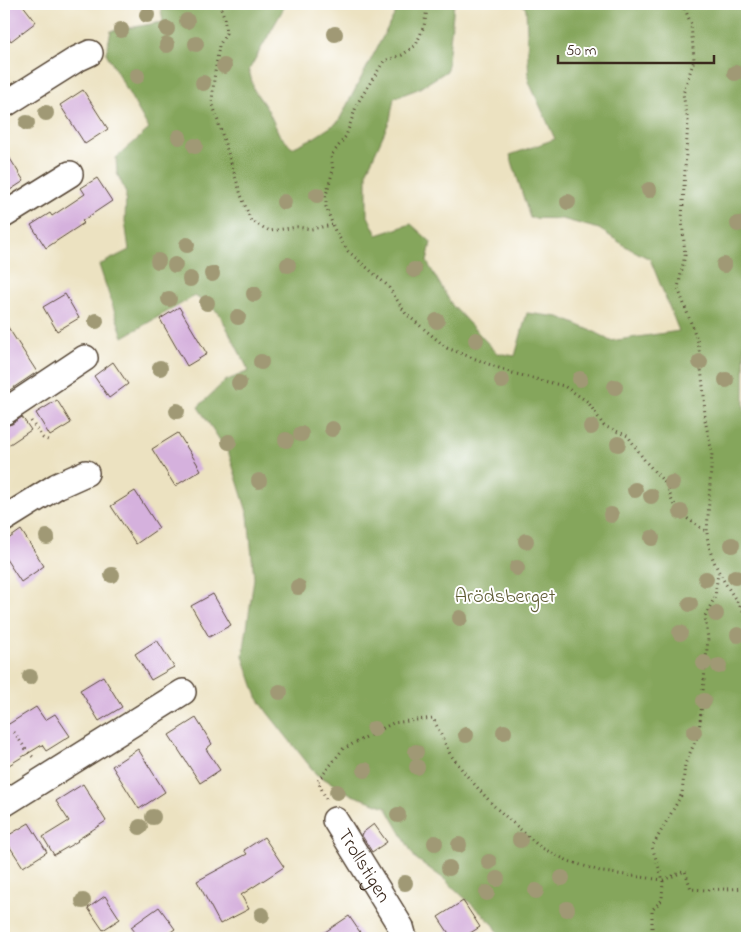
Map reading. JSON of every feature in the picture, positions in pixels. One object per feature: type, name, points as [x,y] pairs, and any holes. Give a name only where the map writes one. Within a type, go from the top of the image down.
[{"type":"street","points":[[4,105],[90,53]]},
{"type":"street","points":[[4,215],[70,174]]},
{"type":"street","points":[[4,412],[85,358]]},
{"type":"street","points":[[4,520],[57,486],[86,472]]},
{"type":"street","points":[[4,804],[183,692]]},
{"type":"street","name":"Trollstigen","points":[[336,820],[400,927],[404,938]]},
{"type":"path","points":[[219,4],[224,16],[226,33],[219,46],[212,102],[240,195],[251,221],[270,231],[297,227],[310,229],[333,225]]},
{"type":"path","points":[[428,4],[424,26],[416,45],[402,55],[384,61],[357,104],[346,136],[331,156],[333,170],[326,195],[326,207],[333,225],[348,251],[388,286],[406,314],[447,348],[512,372],[564,386],[588,402],[604,426],[628,436],[645,462],[667,485],[672,500],[685,517],[707,532]]},
{"type":"path","points":[[683,4],[691,24],[694,60],[683,94],[688,121],[682,220],[685,255],[678,288],[698,342],[705,420],[712,453],[707,538],[718,571],[747,617]]},
{"type":"path","points":[[652,938],[652,910],[662,900],[663,880],[652,847],[682,794],[685,764],[699,733],[708,638],[705,616],[715,597],[718,571]]},
{"type":"path","points":[[336,820],[318,781],[343,749],[393,723],[433,718],[450,754],[467,776],[494,806],[540,847],[568,861],[603,872],[663,880],[685,871],[692,889],[747,888]]},
{"type":"path","points":[[14,732],[32,754],[46,777]]},
{"type":"green space","name":"Arödsberget","points":[[160,4],[286,4],[249,70],[254,90],[268,110],[279,134],[292,148],[315,137],[338,122],[400,4],[454,4],[447,71],[418,89],[394,98],[390,120],[367,171],[367,214],[377,235],[411,224],[431,242],[427,262],[452,305],[497,353],[515,356],[527,313],[559,317],[597,333],[610,341],[679,331],[650,259],[630,249],[599,229],[562,219],[530,218],[510,155],[555,139],[529,82],[526,9],[522,4],[747,4],[744,408],[747,424],[747,938],[501,938],[494,925],[444,879],[415,858],[386,807],[352,795],[316,774],[257,697],[243,656],[254,578],[248,515],[229,454],[198,407],[225,381],[249,371],[219,313],[195,296],[123,337],[99,265],[129,250],[125,221],[126,193],[117,173],[116,158],[149,129],[106,53],[111,31],[163,22]]},
{"type":"building","points":[[10,4],[22,4],[36,22],[11,41],[4,31],[4,9]]},
{"type":"building","points":[[83,90],[108,129],[85,144],[60,105]]},
{"type":"building","points":[[4,149],[24,181],[4,194]]},
{"type":"building","points":[[97,178],[112,201],[82,221],[84,223],[46,248],[31,225],[50,213],[52,216],[85,194],[81,188]]},
{"type":"building","points":[[65,294],[79,318],[57,331],[43,307]]},
{"type":"building","points":[[179,307],[207,354],[187,366],[160,319]]},
{"type":"building","points":[[4,321],[37,372],[4,394]]},
{"type":"building","points":[[113,362],[128,384],[109,398],[94,376]]},
{"type":"building","points":[[57,400],[71,423],[50,436],[36,413]]},
{"type":"building","points":[[22,417],[31,430],[4,448],[4,426],[12,424]]},
{"type":"building","points":[[178,433],[201,470],[175,486],[152,449]]},
{"type":"building","points":[[135,491],[159,528],[136,544],[111,506]]},
{"type":"building","points":[[21,530],[44,566],[21,582],[4,556],[4,542]]},
{"type":"building","points":[[213,594],[231,625],[209,637],[191,606]]},
{"type":"building","points":[[157,640],[174,667],[151,680],[135,654]]},
{"type":"building","points":[[103,676],[122,707],[99,721],[80,690]]},
{"type":"building","points":[[36,707],[45,720],[55,714],[70,736],[46,751],[42,745],[4,768],[4,727]]},
{"type":"building","points":[[196,718],[212,744],[206,749],[220,770],[200,783],[169,735]]},
{"type":"building","points":[[138,749],[165,792],[139,809],[112,766]]},
{"type":"building","points":[[83,784],[106,821],[54,855],[43,837],[69,821],[56,801]]},
{"type":"building","points":[[29,823],[47,852],[23,867],[4,838]]},
{"type":"building","points":[[374,824],[387,842],[372,852],[361,834]]},
{"type":"building","points":[[264,837],[284,867],[241,895],[249,909],[220,924],[197,881],[247,854],[244,850]]},
{"type":"building","points":[[105,896],[120,919],[103,930],[88,908]]},
{"type":"building","points":[[463,901],[480,927],[462,938],[452,938],[438,917]]},
{"type":"building","points":[[159,907],[175,929],[162,938],[140,938],[131,927]]},
{"type":"building","points":[[349,916],[364,938],[316,938]]}]
